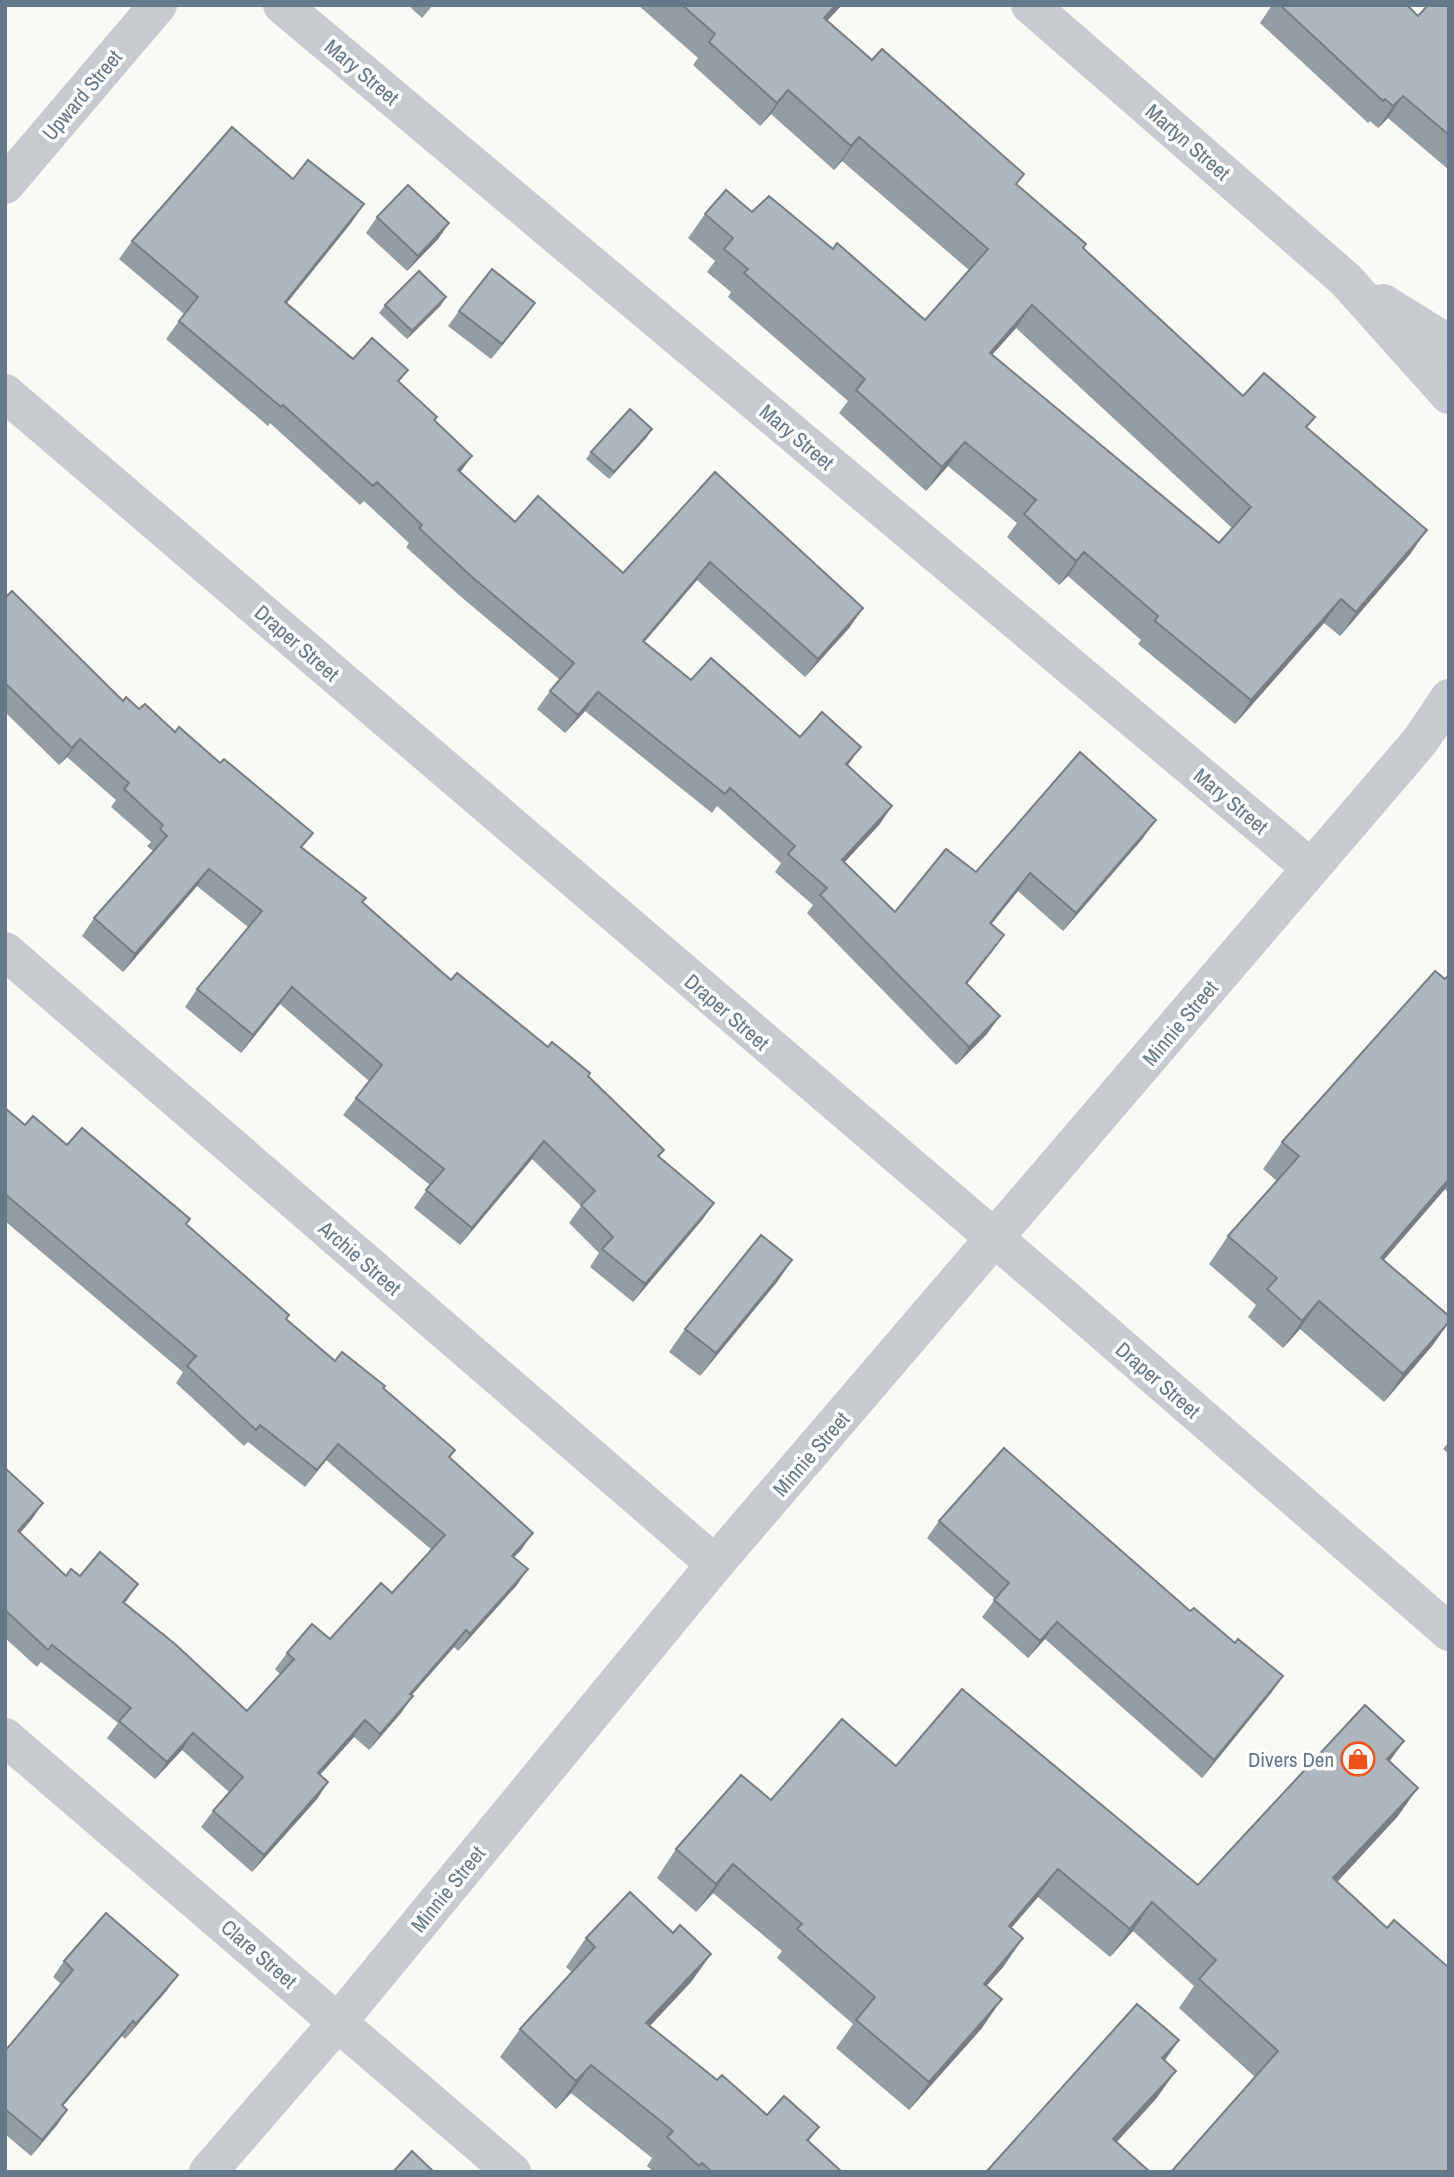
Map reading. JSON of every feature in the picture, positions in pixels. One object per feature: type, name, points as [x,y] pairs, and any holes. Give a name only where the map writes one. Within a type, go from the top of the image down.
[{"type":"street","name":"Upward Street","points":[[5,185],[158,5]]},
{"type":"street","name":"Mary Street","points":[[282,5],[1311,868]]},
{"type":"street","name":"Martyn Street","points":[[1053,13],[1346,280],[1449,395]]},
{"type":"street","name":"Martyn Street","points":[[1346,280],[1449,344]]},
{"type":"street","name":"Draper Street","points":[[5,393],[994,1242],[1054,1289],[1449,1632]]},
{"type":"street","name":"Minnie Street","points":[[208,2172],[338,2022],[715,1564],[994,1242],[1420,741],[1449,698]]},
{"type":"street","name":"Minnie Street","points":[[1420,741],[1449,716]]},
{"type":"street","name":"Archie Street","points":[[5,951],[715,1564]]},
{"type":"street","name":"Clare Street","points":[[5,1737],[512,2172]]},
{"type":"building","points":[[682,5],[836,5],[824,18],[872,60],[882,49],[1024,174],[1016,184],[1086,244],[1083,248],[1243,396],[1264,373],[1315,417],[1306,427],[1427,530],[1356,612],[1341,599],[1251,700],[1155,621],[1158,616],[1084,552],[1076,561],[1024,514],[1036,500],[965,442],[942,467],[856,390],[865,379],[744,273],[748,269],[724,249],[733,238],[705,214],[726,190],[752,212],[769,196],[833,249],[837,243],[925,320],[988,249],[859,137],[851,146],[788,90],[777,103],[709,42],[715,34]],"holes":[[[1032,305],[1251,507],[1219,543],[990,353]]]},
{"type":"building","points":[[1280,5],[1407,5],[1418,16],[1428,5],[1446,5],[1449,8],[1449,135],[1403,96],[1393,106],[1385,99],[1383,101]]},
{"type":"building","points":[[232,127],[293,179],[308,160],[364,204],[285,302],[353,359],[372,338],[408,370],[398,381],[437,417],[434,420],[472,456],[458,470],[515,522],[538,496],[623,573],[715,472],[863,608],[818,659],[710,562],[643,641],[691,680],[711,658],[800,737],[822,712],[861,747],[846,764],[892,806],[842,860],[895,912],[946,849],[976,872],[1080,752],[1156,820],[1076,913],[1030,873],[990,923],[1004,935],[966,983],[1000,1016],[969,1047],[820,895],[827,888],[788,854],[795,846],[730,788],[725,794],[598,692],[578,715],[550,691],[574,663],[472,577],[419,528],[422,525],[377,482],[373,486],[283,405],[281,407],[179,321],[198,297],[132,241]]},
{"type":"building","points":[[408,185],[449,223],[418,256],[377,217]]},
{"type":"building","points":[[492,269],[535,303],[502,344],[459,311]]},
{"type":"building","points":[[419,271],[446,297],[412,331],[385,305]]},
{"type":"building","points":[[630,409],[652,429],[614,472],[591,452]]},
{"type":"building","points":[[12,591],[123,701],[126,697],[139,709],[145,704],[175,732],[179,727],[220,763],[224,759],[313,833],[301,847],[366,898],[362,902],[451,980],[457,973],[548,1047],[552,1042],[590,1073],[588,1076],[664,1150],[658,1156],[714,1203],[645,1284],[602,1249],[613,1237],[581,1205],[595,1191],[544,1141],[472,1228],[426,1190],[444,1169],[356,1098],[382,1065],[292,987],[253,1035],[197,989],[262,911],[209,869],[135,954],[94,918],[167,836],[160,829],[163,825],[124,789],[129,783],[80,739],[72,748],[5,683],[5,598]]},
{"type":"building","points":[[1435,971],[1445,979],[1449,975],[1449,1179],[1381,1258],[1449,1316],[1449,1322],[1403,1374],[1319,1301],[1302,1321],[1267,1289],[1277,1278],[1228,1236],[1299,1156],[1282,1142]]},
{"type":"building","points":[[5,1108],[25,1125],[33,1116],[67,1145],[82,1128],[190,1219],[186,1224],[289,1315],[286,1319],[335,1361],[342,1352],[385,1386],[383,1388],[455,1450],[449,1457],[533,1533],[512,1556],[528,1569],[470,1634],[466,1630],[410,1694],[413,1696],[380,1734],[365,1720],[318,1773],[328,1782],[264,1855],[213,1811],[243,1777],[193,1733],[167,1762],[119,1721],[131,1708],[52,1645],[48,1650],[5,1610],[5,1468],[43,1503],[18,1531],[66,1576],[71,1569],[80,1576],[100,1552],[138,1584],[123,1602],[175,1644],[247,1711],[294,1659],[287,1653],[312,1624],[330,1639],[381,1583],[392,1593],[445,1535],[338,1444],[317,1470],[260,1425],[256,1430],[187,1366],[196,1356],[5,1194]]},
{"type":"building","points":[[761,1235],[792,1260],[716,1353],[685,1329]]},
{"type":"building","points":[[1004,1448],[1190,1611],[1194,1608],[1235,1643],[1238,1639],[1283,1676],[1214,1760],[1057,1622],[1040,1641],[994,1600],[1009,1583],[939,1521]]},
{"type":"building","points":[[962,1689],[1198,1885],[1365,1705],[1404,1741],[1387,1759],[1418,1788],[1333,1878],[1387,1928],[1394,1920],[1449,1966],[1449,2172],[1171,2172],[1278,2051],[1199,1979],[1216,1960],[1152,1902],[1130,1929],[1058,1869],[1009,1926],[1023,1938],[984,1984],[1002,1999],[929,2082],[856,2020],[875,1997],[797,1929],[802,1924],[733,1864],[716,1884],[676,1849],[741,1775],[771,1800],[842,1719],[896,1766]]},
{"type":"building","points":[[630,1892],[673,1933],[680,1925],[711,1954],[646,2023],[717,2080],[722,2075],[767,2115],[784,2096],[819,2127],[807,2140],[842,2172],[712,2172],[702,2163],[699,2166],[667,2137],[673,2131],[591,2065],[576,2081],[520,2029],[595,1947],[586,1938]]},
{"type":"building","points":[[106,1913],[178,1975],[136,2024],[133,2021],[62,2105],[67,2110],[42,2140],[5,2109],[5,2051],[73,1970],[64,1961]]},
{"type":"building","points":[[1137,2004],[1179,2040],[1162,2058],[1176,2071],[1113,2139],[1150,2172],[986,2172]]},
{"type":"building","points":[[412,2151],[434,2172],[393,2172]]},
{"type":"place","name":"Divers Den","points":[[1358,1759]]}]
